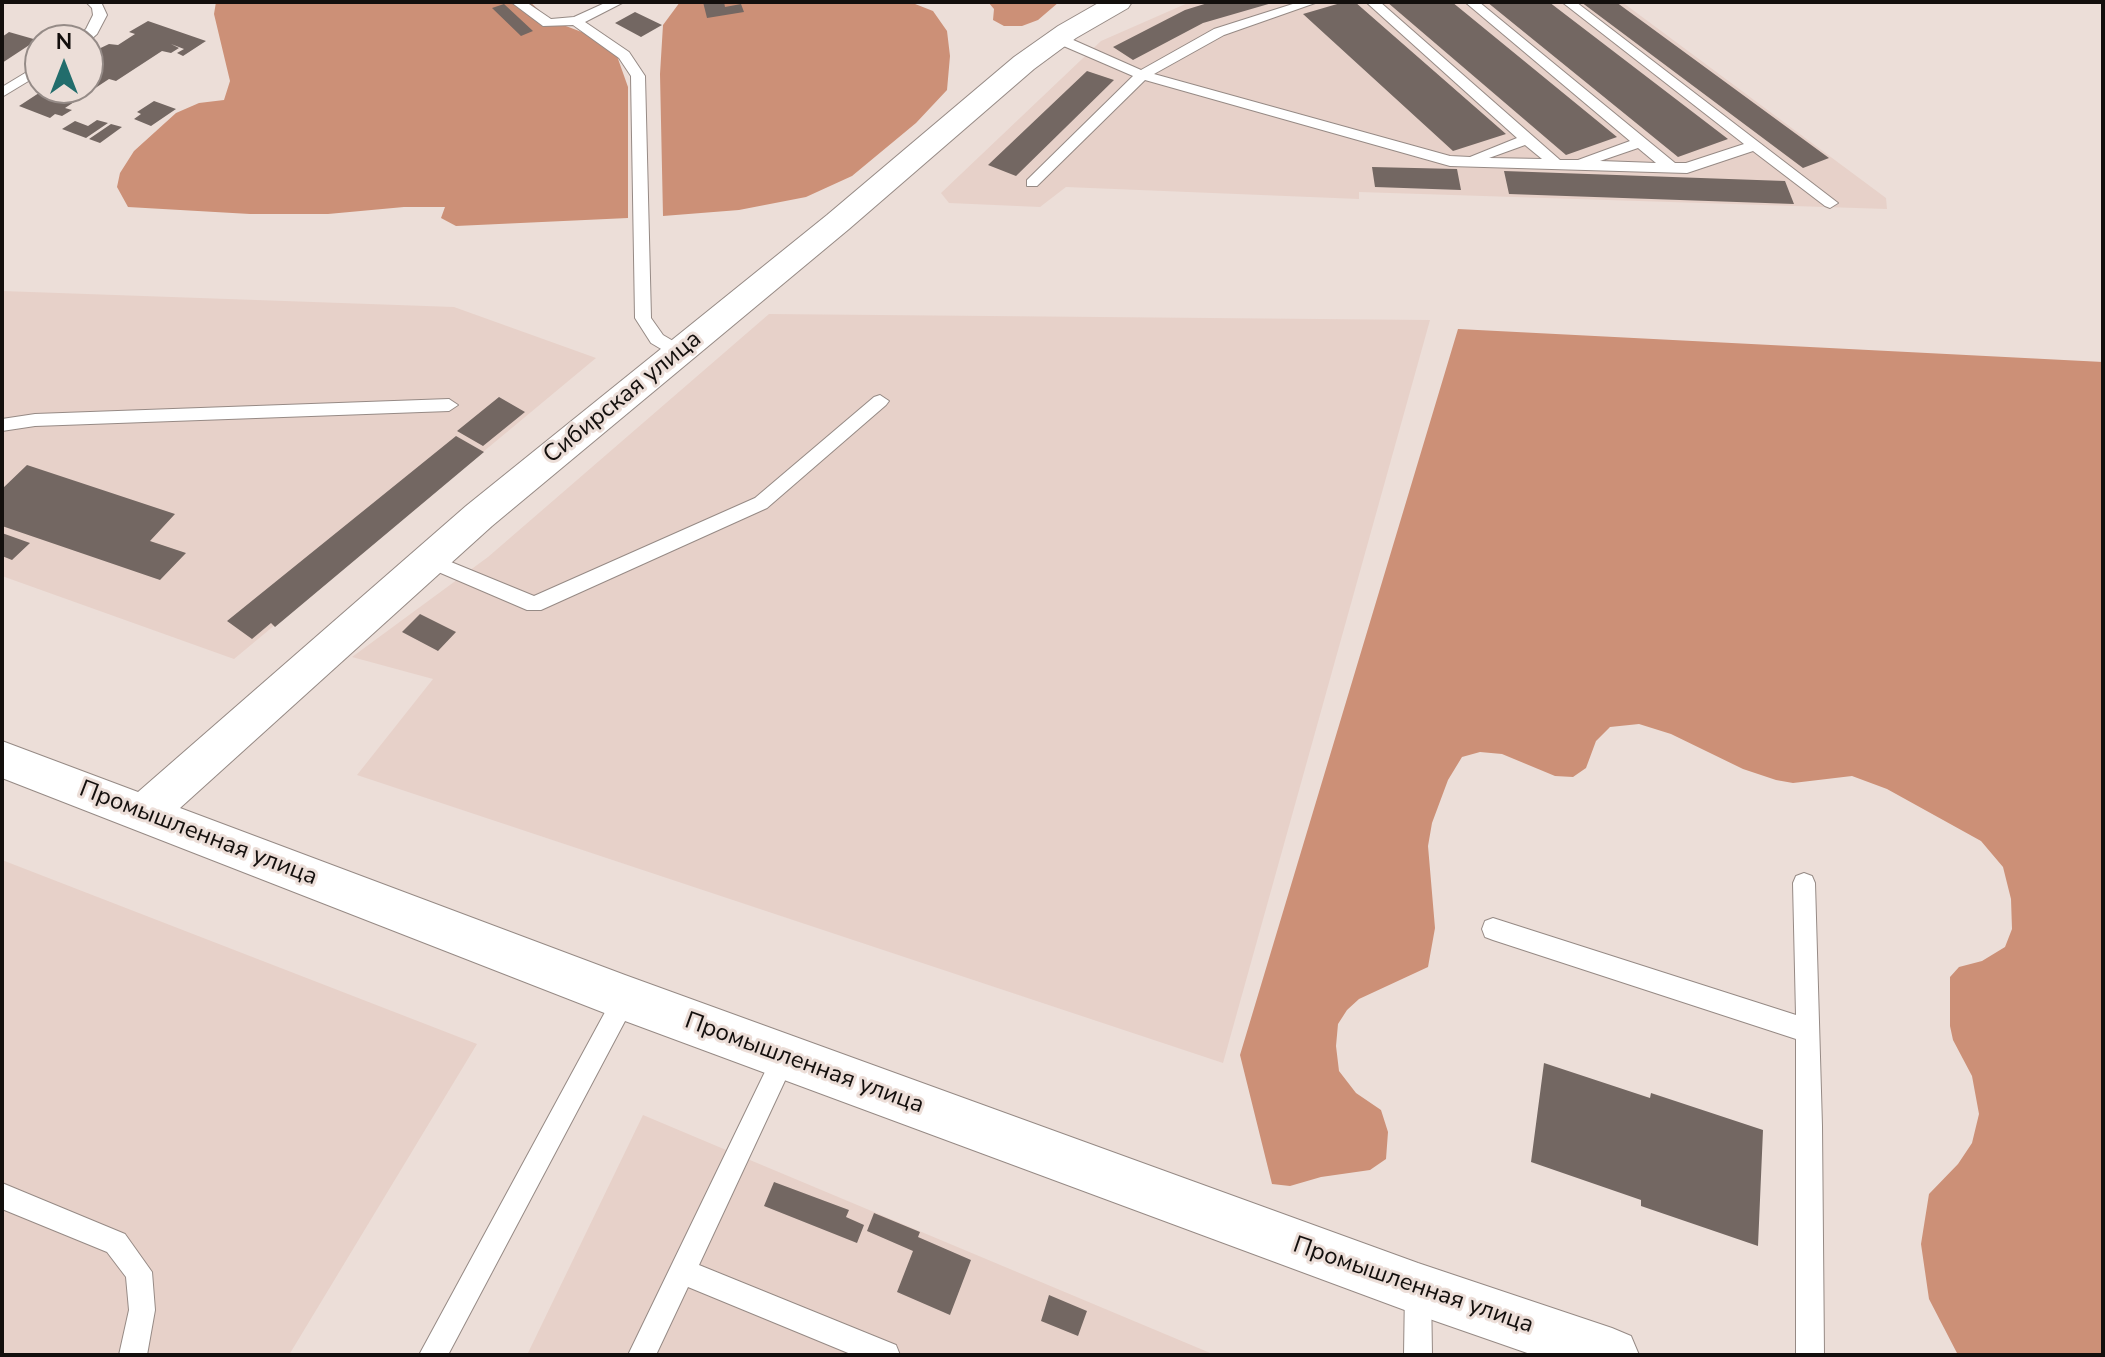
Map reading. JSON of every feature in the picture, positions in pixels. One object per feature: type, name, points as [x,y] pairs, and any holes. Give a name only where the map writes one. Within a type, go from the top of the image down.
[{"type":"street","name":"Сибирская улица","points":[[143,814],[429,560],[679,352],[1057,38],[1119,2]]},
{"type":"street","name":"Промышленная улица","points":[[7,768],[143,814],[625,998],[1418,1289],[1612,1355]]},
{"type":"lane","points":[[92,2],[98,6],[100,15],[96,24]]},
{"type":"lane","points":[[517,2],[540,21],[556,24],[576,21],[618,2]]},
{"type":"lane","points":[[1032,183],[1142,75],[1219,32],[1312,2]]},
{"type":"lane","points":[[1372,2],[1557,165]]},
{"type":"lane","points":[[1471,2],[1672,168]]},
{"type":"lane","points":[[1568,2],[1830,203]]},
{"type":"lane","points":[[576,21],[624,55],[638,76],[643,318],[657,339],[679,352]]},
{"type":"lane","points":[[1057,38],[1142,75],[1431,157],[1466,162],[1672,168],[1700,166],[1755,145]]},
{"type":"lane","points":[[2,93],[24,79]]},
{"type":"lane","points":[[1466,162],[1528,139]]},
{"type":"lane","points":[[1574,165],[1640,142]]},
{"type":"lane","points":[[429,560],[534,604],[761,503],[880,401]]},
{"type":"lane","points":[[2,425],[35,420],[449,405]]},
{"type":"lane","points":[[1804,883],[1810,1355]]},
{"type":"lane","points":[[1493,929],[1808,1031]]},
{"type":"lane","points":[[433,1355],[625,998]]},
{"type":"lane","points":[[642,1355],[784,1057]]},
{"type":"lane","points":[[2,1196],[116,1243],[139,1272],[142,1310],[133,1355]]},
{"type":"lane","points":[[682,1271],[886,1355]]},
{"type":"lane","points":[[1418,1289],[1418,1355]]},
{"type":"shaded area","points":[[216,2],[530,2],[550,20],[587,34],[617,56],[628,87],[628,218],[456,226],[441,218],[445,207],[404,207],[328,214],[250,214],[128,207],[117,187],[120,173],[134,151],[176,113],[199,103],[224,100],[230,81],[214,14]]},
{"type":"shaded area","points":[[680,2],[910,2],[933,11],[947,31],[950,56],[947,90],[916,123],[852,176],[806,197],[739,210],[663,216],[660,74],[663,25]]},
{"type":"shaded area","points":[[988,2],[1059,2],[1038,20],[1022,26],[1004,26],[993,20],[994,9]]},
{"type":"shaded area","points":[[1190,2],[1622,2],[1886,198],[1887,209],[1359,192],[1359,199],[1066,187],[1040,207],[949,203],[941,193],[1101,41]]},
{"type":"shaded area","points":[[2,291],[454,307],[596,358],[234,659],[2,576]]},
{"type":"shaded area","points":[[769,314],[1430,320],[1223,1063],[357,775],[433,679],[352,657],[488,557]]},
{"type":"shaded area","points":[[1458,329],[2103,362],[2103,1355],[1958,1355],[1929,1299],[1921,1244],[1929,1194],[1958,1164],[1972,1143],[1979,1114],[1972,1076],[1953,1040],[1950,1026],[1950,977],[1959,967],[1982,961],[2005,947],[2012,929],[2011,899],[2003,867],[1981,841],[1887,789],[1852,776],[1793,783],[1776,780],[1743,769],[1671,734],[1639,724],[1610,727],[1596,741],[1586,768],[1573,777],[1555,776],[1502,754],[1480,752],[1462,757],[1448,780],[1432,823],[1428,846],[1435,928],[1428,967],[1359,999],[1338,1024],[1336,1046],[1339,1071],[1356,1093],[1381,1110],[1388,1132],[1386,1159],[1370,1170],[1321,1177],[1290,1186],[1272,1184],[1240,1055]]},
{"type":"shaded area","points":[[2,860],[477,1044],[289,1355],[2,1355]]},
{"type":"shaded area","points":[[643,1115],[738,1155],[1215,1355],[527,1355]]},
{"type":"building","points":[[703,2],[724,2],[725,7],[741,4],[744,12],[707,18]]},
{"type":"building","points":[[1211,2],[1272,3],[1203,23],[1133,60],[1113,47],[1185,10]]},
{"type":"building","points":[[1344,2],[1355,2],[1506,134],[1453,151],[1303,14]]},
{"type":"building","points":[[1387,2],[1452,2],[1617,137],[1566,155]]},
{"type":"building","points":[[1487,2],[1549,2],[1728,139],[1678,157]]},
{"type":"building","points":[[1581,2],[1616,2],[1829,158],[1803,168]]},
{"type":"building","points":[[504,4],[533,31],[521,36],[492,8]]},
{"type":"building","points":[[635,12],[662,25],[641,37],[615,23]]},
{"type":"building","points":[[148,21],[206,41],[183,56],[177,53],[184,49],[171,44],[179,48],[171,53],[162,51],[116,81],[109,79],[104,82],[104,46],[118,45],[135,34],[129,32]]},
{"type":"building","points":[[9,32],[24,36],[24,49],[2,63],[2,37]]},
{"type":"building","points":[[1087,71],[1114,80],[1016,176],[988,165]]},
{"type":"building","points":[[154,101],[176,109],[151,126],[134,119],[141,114],[137,112]]},
{"type":"building","points":[[24,103],[71,104],[65,108],[72,110],[50,118],[19,106]]},
{"type":"building","points":[[97,120],[108,123],[86,138],[62,129],[75,121],[88,126]]},
{"type":"building","points":[[111,124],[122,127],[100,143],[89,139]]},
{"type":"building","points":[[1372,167],[1457,169],[1461,190],[1375,187]]},
{"type":"building","points":[[1504,171],[1785,181],[1794,204],[1509,194]]},
{"type":"building","points":[[499,397],[525,412],[483,446],[457,431]]},
{"type":"building","points":[[456,436],[484,452],[275,627],[271,623],[252,639],[227,621]]},
{"type":"building","points":[[27,465],[175,514],[150,541],[186,553],[160,580],[2,526],[2,489]]},
{"type":"building","points":[[2,533],[30,543],[12,560],[2,556]]},
{"type":"building","points":[[420,614],[456,632],[438,651],[402,632]]},
{"type":"building","points":[[1544,1063],[1650,1098],[1651,1093],[1763,1130],[1758,1246],[1641,1206],[1641,1200],[1531,1162]]},
{"type":"building","points":[[774,1182],[849,1210],[846,1217],[864,1225],[857,1243],[764,1206]]},
{"type":"building","points":[[874,1213],[920,1232],[918,1237],[971,1260],[950,1315],[897,1292],[913,1251],[867,1231]]},
{"type":"building","points":[[1049,1295],[1087,1311],[1078,1336],[1041,1321]]}]
